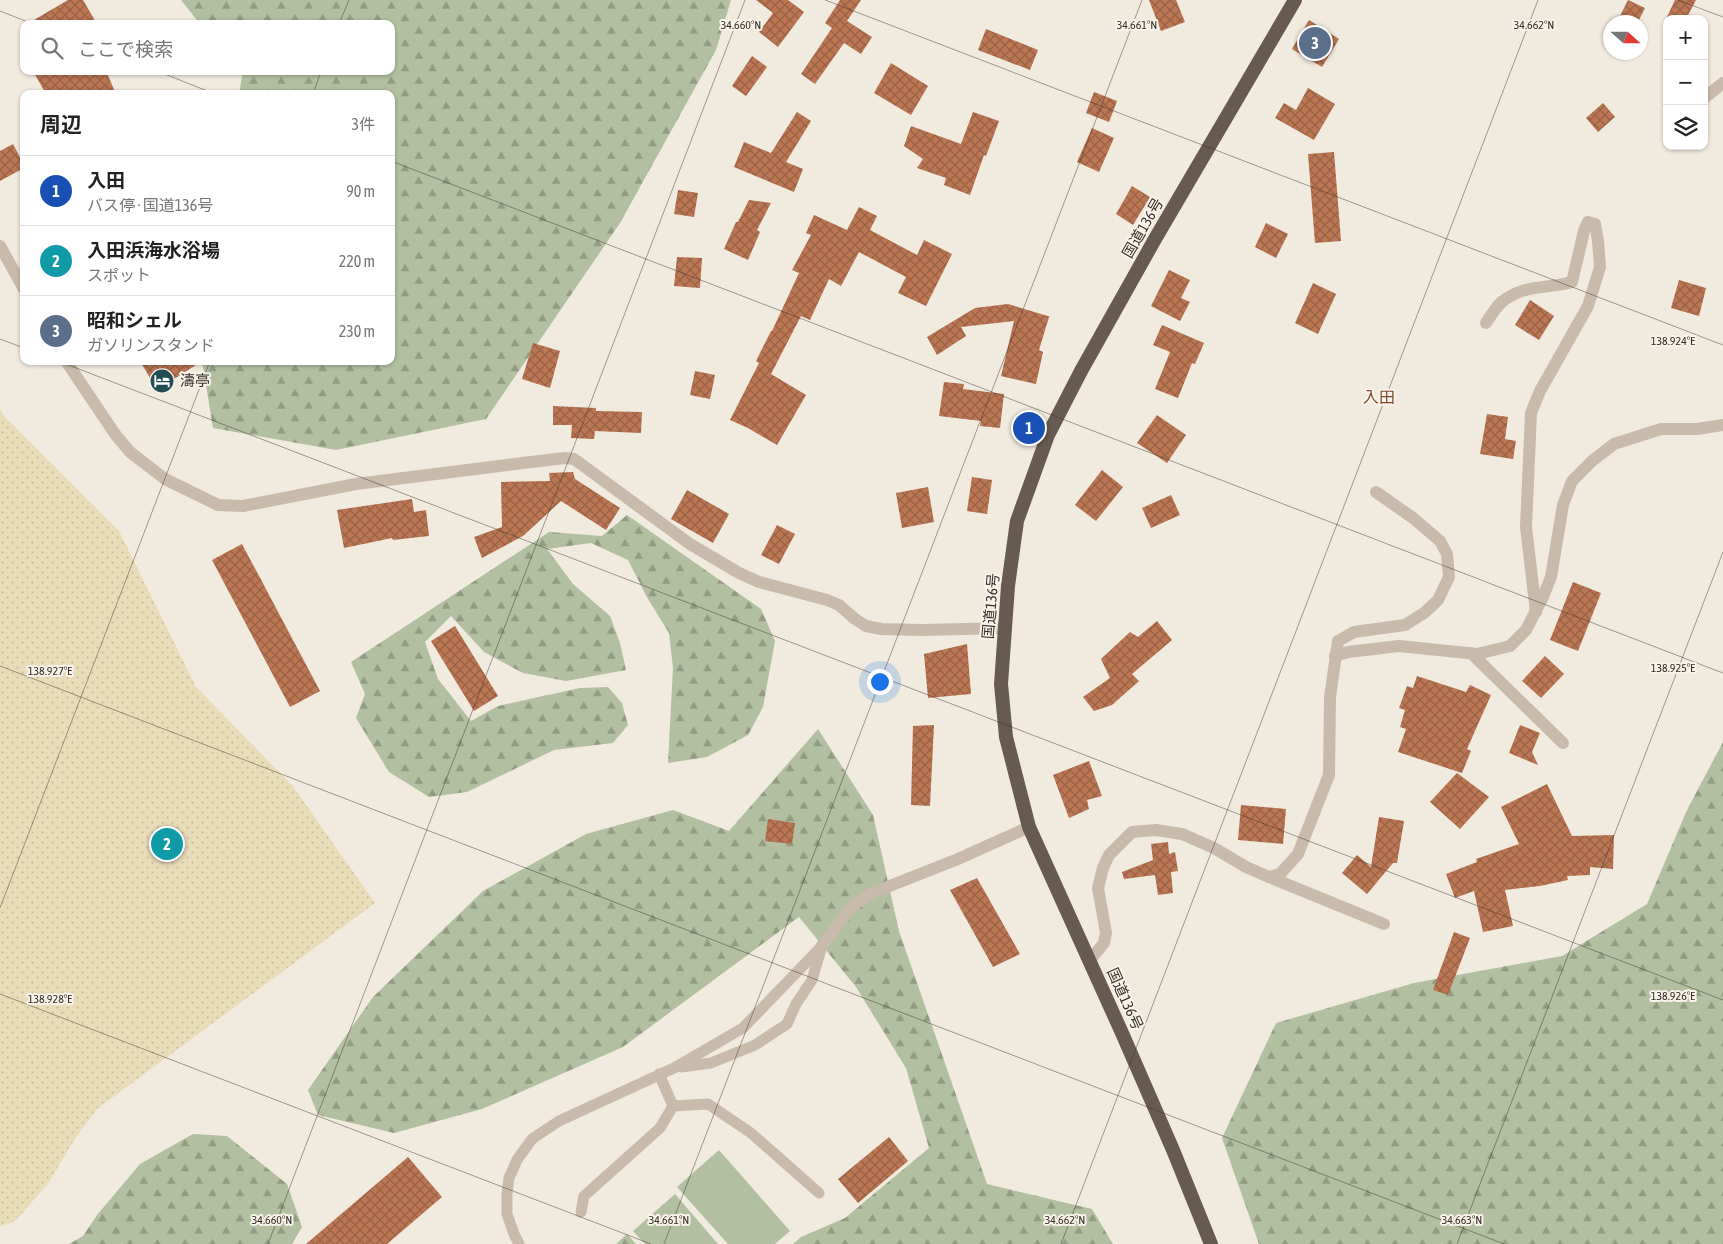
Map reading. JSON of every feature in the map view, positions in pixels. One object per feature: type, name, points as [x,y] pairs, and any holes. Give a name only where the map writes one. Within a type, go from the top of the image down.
[{"type":"highway","name":"国道136号","points":[[1211,1244],[1173,1150],[1090,960],[1029,827],[1006,737],[1001,684],[1008,586],[1017,521],[1048,436],[1081,371],[1155,239],[1295,0]]},
{"type":"street","points":[[1708,95],[1723,83]]},
{"type":"street","points":[[1486,323],[1502,302],[1522,290],[1572,282],[1584,232],[1588,222],[1595,224],[1600,267],[1588,306],[1540,391],[1531,413],[1526,527],[1536,612]]},
{"type":"street","points":[[0,246],[20,282]]},
{"type":"street","points":[[69,365],[115,434],[130,452],[165,479],[218,505],[242,506],[356,484],[565,458],[574,459],[690,544],[739,573],[759,582],[838,605],[866,626],[921,630],[1005,628]]},
{"type":"street","points":[[1335,656],[1348,652],[1399,646],[1477,654],[1510,646],[1526,630],[1551,577],[1563,504],[1572,481],[1592,461],[1614,444],[1661,429],[1697,429],[1723,425]]},
{"type":"street","points":[[1269,878],[1280,874],[1298,854],[1329,775],[1330,697],[1338,641],[1354,632],[1405,625],[1424,613],[1438,600],[1449,576],[1447,554],[1440,541],[1413,518],[1376,492]]},
{"type":"street","points":[[1471,653],[1563,743]]},
{"type":"street","points":[[821,947],[851,907],[872,893],[958,859],[1029,827]]},
{"type":"street","points":[[1090,960],[1104,943],[1106,933],[1098,888],[1103,868],[1108,855],[1132,832],[1156,830],[1182,834],[1214,848],[1269,878],[1384,924]]},
{"type":"lane","points":[[674,1068],[710,1063],[755,1045],[787,1024],[796,1004],[812,980],[821,947]]},
{"type":"lane","points":[[519,1244],[507,1214],[507,1193],[509,1178],[517,1160],[532,1139],[559,1121],[674,1068],[743,1028],[821,947]]},
{"type":"lane","points":[[659,1074],[672,1106]]},
{"type":"lane","points":[[672,1106],[708,1104],[750,1133],[819,1193]]},
{"type":"lane","points":[[580,1212],[584,1196],[660,1128],[672,1106]]},
{"type":"green space","points":[[181,0],[731,0],[716,50],[620,223],[486,419],[336,450],[213,428],[203,365],[395,365],[395,90],[240,90],[241,75],[395,75],[395,20],[197,20]]},
{"type":"green space","points":[[627,515],[761,609],[775,641],[763,707],[748,735],[707,757],[668,763],[673,668],[669,633],[648,599],[628,560],[591,543],[547,549],[573,584],[610,616],[620,643],[626,670],[566,681],[523,673],[484,652],[451,616],[425,642],[438,679],[471,721],[498,706],[580,688],[608,687],[622,703],[628,725],[613,743],[554,750],[467,792],[429,797],[389,772],[356,718],[365,694],[351,662],[549,532],[602,536]]},
{"type":"green space","points":[[818,729],[873,815],[899,931],[987,1184],[1092,1209],[1113,1244],[793,1244],[801,1237],[845,1218],[929,1148],[906,1068],[856,987],[799,917],[623,1047],[482,1109],[394,1133],[318,1115],[308,1090],[373,997],[483,891],[586,834],[673,810],[729,831]]},
{"type":"green space","points":[[1723,742],[1723,1244],[1259,1244],[1222,1138],[1276,1023],[1414,983],[1562,956],[1647,904],[1687,810]]},
{"type":"green space","points":[[193,1134],[227,1136],[287,1184],[302,1227],[292,1244],[69,1244],[83,1236],[97,1215],[140,1164]]},
{"type":"green space","points":[[719,1150],[790,1231],[775,1244],[728,1244],[677,1187]]},
{"type":"green space","points":[[675,1194],[718,1244],[645,1244],[633,1231]]},
{"type":"green space","points":[[627,1234],[636,1244],[616,1244]]},
{"type":"sand","points":[[0,409],[3,415],[119,531],[196,687],[292,785],[375,903],[97,1109],[74,1140],[48,1184],[15,1221],[0,1227]]},
{"type":"building","points":[[68,0],[83,0],[95,20],[34,20]]},
{"type":"building","points":[[756,0],[788,0],[804,12],[778,47],[759,32],[773,13]]},
{"type":"building","points":[[840,0],[861,0],[847,21],[872,37],[861,54],[844,43],[815,84],[801,74],[832,28],[825,23]]},
{"type":"building","points":[[1149,0],[1176,0],[1185,22],[1161,31]]},
{"type":"building","points":[[1628,0],[1645,8],[1642,15],[1620,15]]},
{"type":"building","points":[[1675,0],[1696,0],[1688,15],[1668,15]]},
{"type":"building","points":[[1309,20],[1339,39],[1322,67],[1292,49]]},
{"type":"building","points":[[986,29],[1038,50],[1030,70],[978,50]]},
{"type":"building","points":[[752,56],[767,67],[746,96],[732,86]]},
{"type":"building","points":[[891,63],[928,86],[911,115],[874,93]]},
{"type":"building","points":[[35,75],[108,75],[114,90],[44,90]]},
{"type":"building","points":[[1308,88],[1335,104],[1314,140],[1275,118],[1284,103],[1296,110]]},
{"type":"building","points":[[1094,92],[1117,101],[1109,122],[1086,113]]},
{"type":"building","points":[[1603,103],[1615,117],[1598,132],[1586,118]]},
{"type":"building","points":[[797,112],[811,121],[786,162],[803,169],[794,192],[734,167],[744,142],[771,153]]},
{"type":"building","points":[[973,112],[999,121],[986,156],[984,155],[970,195],[944,185],[946,178],[917,168],[923,159],[904,146],[911,126],[961,144]]},
{"type":"building","points":[[1092,128],[1114,138],[1099,172],[1077,162]]},
{"type":"building","points":[[13,144],[20,157],[20,170],[0,181],[0,151]]},
{"type":"building","points":[[1334,152],[1341,241],[1315,243],[1308,154]]},
{"type":"building","points":[[1132,186],[1150,197],[1133,225],[1116,214]]},
{"type":"building","points":[[678,190],[698,193],[694,217],[674,214]]},
{"type":"building","points":[[749,200],[771,203],[757,230],[760,232],[748,260],[724,249],[736,222],[738,222]]},
{"type":"building","points":[[859,207],[877,216],[870,230],[917,255],[924,240],[952,254],[926,306],[898,293],[906,277],[859,252],[841,286],[829,279],[810,320],[801,316],[771,374],[806,395],[777,445],[730,420],[759,363],[756,361],[799,273],[792,270],[811,235],[806,233],[814,215],[847,230]]},
{"type":"building","points":[[1266,223],[1288,234],[1276,258],[1255,247]]},
{"type":"building","points":[[677,257],[702,258],[700,288],[674,286]]},
{"type":"building","points":[[1169,270],[1190,280],[1181,298],[1190,302],[1180,321],[1151,306]]},
{"type":"building","points":[[1679,280],[1706,288],[1699,316],[1671,308]]},
{"type":"building","points":[[1313,283],[1336,294],[1318,334],[1295,323]]},
{"type":"building","points":[[1530,300],[1554,316],[1539,340],[1515,325]]},
{"type":"building","points":[[1008,304],[1051,317],[1049,317],[1039,350],[1043,352],[1036,384],[1001,376],[1014,321],[961,327],[966,336],[937,355],[927,337],[975,308]]},
{"type":"building","points":[[1162,325],[1204,343],[1195,364],[1192,363],[1178,398],[1155,389],[1170,352],[1153,345]]},
{"type":"building","points":[[533,343],[560,351],[550,388],[522,379]]},
{"type":"building","name":"濤亭","points":[[142,365],[196,365],[157,390]]},
{"type":"building","points":[[695,371],[715,375],[710,399],[690,395]]},
{"type":"building","points":[[944,382],[964,384],[963,389],[1004,394],[1000,428],[980,426],[981,421],[939,416]]},
{"type":"building","points":[[553,406],[596,408],[596,411],[642,412],[641,433],[595,431],[594,439],[571,438],[572,425],[553,425]]},
{"type":"building","points":[[1487,414],[1508,417],[1505,439],[1516,441],[1513,459],[1480,454]]},
{"type":"building","points":[[1157,415],[1186,435],[1167,463],[1137,443]]},
{"type":"building","points":[[1102,470],[1123,487],[1096,521],[1075,505]]},
{"type":"building","points":[[573,472],[575,479],[620,508],[606,530],[561,501],[523,536],[482,558],[474,537],[502,527],[501,482],[550,481],[549,473]]},
{"type":"building","points":[[972,477],[992,480],[987,514],[967,511]]},
{"type":"building","points":[[928,487],[934,522],[902,528],[896,493]]},
{"type":"building","points":[[687,490],[729,514],[713,543],[671,519]]},
{"type":"building","points":[[1171,495],[1180,515],[1151,528],[1142,508]]},
{"type":"building","points":[[412,499],[414,512],[426,510],[429,536],[393,540],[392,538],[344,548],[337,510]]},
{"type":"building","points":[[777,525],[795,534],[779,564],[761,555]]},
{"type":"building","points":[[242,544],[320,691],[290,707],[212,560]]},
{"type":"building","points":[[1573,582],[1601,593],[1578,651],[1550,640]]},
{"type":"building","points":[[1157,621],[1172,640],[1132,674],[1139,681],[1112,705],[1094,711],[1083,697],[1110,678],[1101,659],[1130,632],[1138,637]]},
{"type":"building","points":[[455,626],[498,696],[474,711],[431,641]]},
{"type":"building","points":[[967,644],[971,694],[928,698],[924,654]]},
{"type":"building","points":[[1545,656],[1564,674],[1541,698],[1522,681]]},
{"type":"building","points":[[1417,676],[1466,692],[1470,685],[1491,695],[1467,749],[1471,751],[1462,773],[1398,752],[1406,729],[1400,727],[1405,710],[1399,708],[1407,686],[1413,688]]},
{"type":"building","points":[[934,725],[930,806],[911,805],[913,726]]},
{"type":"building","points":[[1520,725],[1540,733],[1532,752],[1538,765],[1509,753]]},
{"type":"building","points":[[1089,761],[1102,796],[1087,800],[1089,809],[1069,818],[1053,775]]},
{"type":"building","points":[[1457,773],[1489,797],[1460,829],[1430,802]]},
{"type":"building","points":[[1547,784],[1572,836],[1614,835],[1613,869],[1590,867],[1590,875],[1567,876],[1568,880],[1540,886],[1505,890],[1513,926],[1483,932],[1474,891],[1455,898],[1446,874],[1477,862],[1476,859],[1519,844],[1501,807]]},
{"type":"building","points":[[1241,805],[1286,809],[1283,844],[1238,840]]},
{"type":"building","points":[[1379,817],[1404,821],[1397,863],[1393,863],[1367,894],[1342,873],[1357,855],[1371,867]]},
{"type":"building","points":[[768,819],[795,823],[792,844],[765,841]]},
{"type":"building","points":[[1168,842],[1169,854],[1175,852],[1178,871],[1171,872],[1173,893],[1158,895],[1155,875],[1124,879],[1122,872],[1153,860],[1151,844]]},
{"type":"building","points":[[977,878],[1020,954],[993,967],[950,890]]},
{"type":"building","points":[[1454,932],[1470,938],[1448,995],[1433,990]]},
{"type":"building","points":[[889,1137],[908,1161],[858,1203],[838,1179]]},
{"type":"building","points":[[408,1157],[442,1197],[387,1244],[306,1244]]},
{"type":"place","name":"昭和シェル","points":[[1315,43]]},
{"type":"place","name":"濤亭","points":[[162,381]]},
{"type":"place","name":"入田","points":[[1029,428]]},
{"type":"place","name":"入田浜海水浴場","points":[[167,844]]},
{"type":"district","name":"入田","points":[[1379,397]]}]
